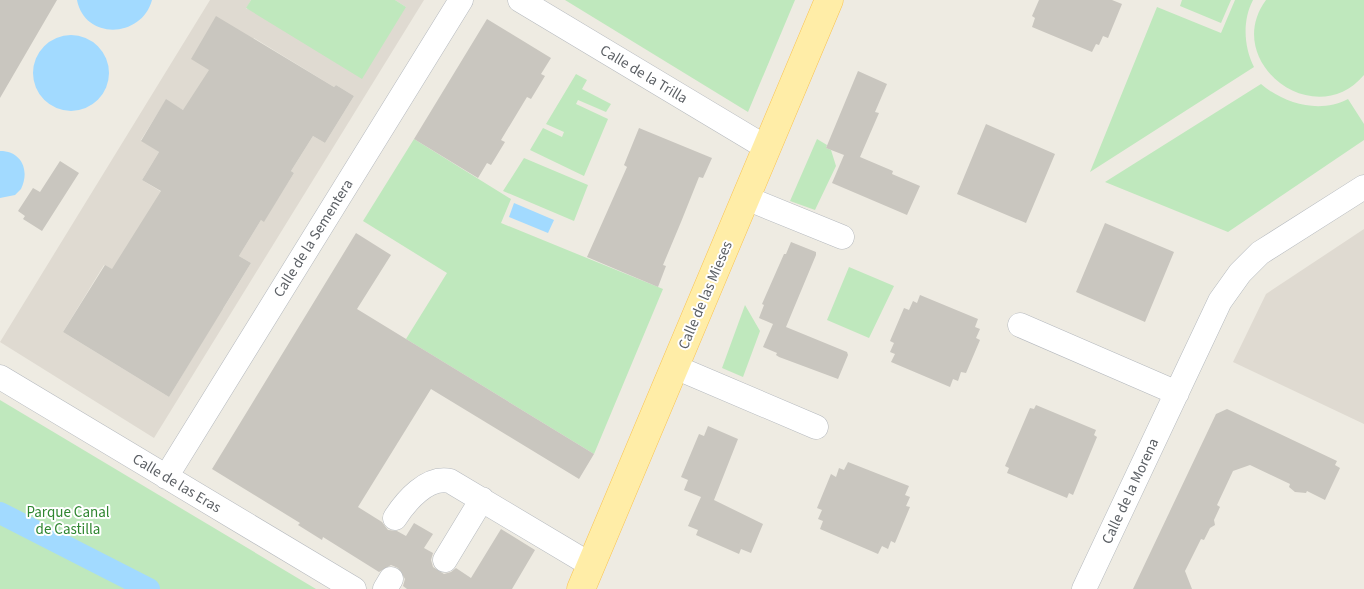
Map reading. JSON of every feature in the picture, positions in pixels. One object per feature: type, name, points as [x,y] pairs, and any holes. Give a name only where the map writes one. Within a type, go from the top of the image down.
[{"type":"main road","name":"Calle de las Mieses","points":[[586,577],[830,0]]},
{"type":"street","name":"Calle de la Sementera","points":[[166,477],[461,0]]},
{"type":"street","name":"Calle de la Trilla","points":[[520,0],[767,148]]},
{"type":"street","name":"Calle de la Morena","points":[[1084,589],[1220,301],[1240,273],[1260,253],[1364,187]]},
{"type":"street","points":[[746,198],[842,237]]},
{"type":"street","points":[[1020,326],[1177,393]]},
{"type":"street","points":[[675,367],[816,427]]},
{"type":"street","name":"Calle de las Eras","points":[[0,377],[354,589]]},
{"type":"street","points":[[394,518],[407,500],[438,481],[445,480],[482,499],[586,577]]},
{"type":"street","points":[[445,560],[482,499]]},
{"type":"shaded area","points":[[210,0],[251,0],[246,9],[406,7],[395,0],[424,0],[154,438],[0,342]],"holes":[[[254,38],[334,87],[336,85],[354,96],[325,143],[313,136],[291,171],[294,173],[264,221],[261,220],[239,256],[251,263],[223,309],[222,229],[142,180],[159,152],[141,140],[166,100],[183,110],[229,81]],[[104,265],[210,329],[169,397],[63,332]]]},
{"type":"shaded area","points":[[1364,229],[1364,424],[1233,362],[1266,294]]},
{"type":"green space","points":[[251,0],[395,0],[406,7],[362,79],[246,8]]},
{"type":"green space","points":[[565,0],[795,0],[748,112]]},
{"type":"green space","points":[[1182,0],[1231,0],[1221,23],[1180,6]]},
{"type":"green space","points":[[1235,0],[1253,0],[1247,17],[1246,43],[1254,67],[1090,172],[1157,7],[1221,33]]},
{"type":"green space","points":[[1266,0],[1364,0],[1364,75],[1344,91],[1321,97],[1299,93],[1279,82],[1264,66],[1255,46],[1255,23]]},
{"type":"green space","points":[[576,74],[587,80],[582,89],[611,104],[606,112],[578,100],[576,104],[608,119],[584,176],[530,150],[543,128],[562,137],[564,132],[546,124]]},
{"type":"green space","points":[[1261,84],[1280,97],[1303,105],[1326,106],[1348,99],[1364,124],[1364,140],[1228,232],[1105,182]]},
{"type":"green space","points":[[414,139],[511,199],[501,223],[663,289],[594,454],[406,339],[447,273],[363,221]]},
{"type":"green space","points":[[817,139],[827,145],[826,148],[831,150],[836,166],[815,210],[790,201]]},
{"type":"green space","points":[[524,158],[588,185],[574,221],[503,191]]},
{"type":"green space","points":[[849,267],[894,286],[869,338],[827,320]]},
{"type":"green space","points":[[745,305],[760,331],[743,377],[722,368]]},
{"type":"green space","name":"Parque Canal de Castilla","points":[[0,400],[316,589],[0,589]]},
{"type":"water","points":[[77,0],[152,0],[146,13],[137,22],[126,28],[114,30],[102,28],[91,23],[82,13]]},
{"type":"water","points":[[71,35],[86,38],[98,46],[106,58],[109,73],[106,88],[98,100],[86,108],[71,111],[56,108],[44,100],[36,88],[33,73],[36,58],[44,46],[56,38]]},
{"type":"water","points":[[0,151],[14,154],[19,158],[25,175],[21,189],[15,195],[0,198]]},
{"type":"water","points":[[514,203],[554,220],[548,233],[509,217]]},
{"type":"building","points":[[0,0],[57,0],[0,98]]},
{"type":"building","points":[[1039,0],[1112,0],[1122,4],[1108,38],[1103,36],[1099,45],[1096,44],[1092,52],[1032,27],[1035,18],[1032,16]]},
{"type":"building","points":[[216,16],[334,87],[336,85],[354,96],[325,143],[313,136],[291,171],[294,173],[264,222],[261,220],[239,256],[251,263],[169,397],[63,332],[105,265],[112,269],[161,191],[142,180],[159,152],[141,141],[166,99],[183,110],[209,70],[191,59]]},
{"type":"building","points":[[487,19],[551,58],[541,74],[545,76],[531,99],[527,97],[501,140],[505,142],[491,165],[487,163],[478,178],[414,139]]},
{"type":"building","points":[[858,71],[887,84],[875,112],[879,113],[860,157],[893,171],[892,174],[920,186],[907,215],[832,183],[844,155],[826,148]]},
{"type":"building","points":[[986,124],[1055,154],[1026,223],[957,194]]},
{"type":"building","points":[[639,128],[712,158],[703,178],[699,177],[663,265],[666,266],[658,287],[587,257],[627,167],[624,165]]},
{"type":"building","points":[[60,161],[79,173],[42,231],[23,219],[25,216],[18,211],[33,188],[40,192]]},
{"type":"building","points":[[1105,223],[1174,252],[1145,322],[1076,292]]},
{"type":"building","points":[[356,233],[391,255],[357,309],[594,454],[579,479],[431,389],[358,507],[382,522],[388,530],[397,531],[406,536],[414,523],[433,534],[424,548],[433,553],[431,560],[433,567],[444,574],[456,568],[471,578],[501,529],[535,550],[512,589],[407,589],[403,586],[405,579],[398,568],[391,565],[379,572],[323,537],[322,540],[298,525],[300,523],[212,469]]},
{"type":"building","points":[[791,242],[816,252],[816,255],[786,327],[847,352],[848,355],[838,379],[779,357],[776,355],[777,353],[763,347],[773,324],[759,318],[764,305],[762,304]]},
{"type":"building","points":[[920,295],[978,319],[975,327],[980,329],[976,338],[980,340],[966,373],[961,372],[958,381],[953,379],[950,387],[891,362],[895,354],[890,352],[894,343],[890,341],[904,308],[909,310],[913,301],[917,303]]},
{"type":"building","points":[[1036,405],[1096,430],[1094,435],[1097,437],[1073,495],[1069,493],[1067,498],[1007,473],[1009,468],[1005,466],[1030,408],[1034,409]]},
{"type":"building","points":[[1227,409],[1337,461],[1335,465],[1340,468],[1325,500],[1307,491],[1306,493],[1295,492],[1289,487],[1290,484],[1250,465],[1233,471],[1217,505],[1220,507],[1214,520],[1215,525],[1210,528],[1204,540],[1201,539],[1185,571],[1192,589],[1133,589],[1216,414]]},
{"type":"building","points":[[708,426],[738,439],[714,500],[763,524],[751,553],[741,549],[739,554],[696,535],[698,530],[688,526],[701,497],[684,490],[688,480],[681,477],[699,434],[704,436]]},
{"type":"building","points":[[848,462],[909,486],[905,495],[910,497],[906,506],[910,507],[895,543],[891,541],[888,549],[882,546],[878,554],[820,529],[823,521],[818,519],[822,510],[817,508],[831,474],[836,477],[839,468],[844,470]]},
{"type":"waterway","points":[[0,513],[149,589]]}]
